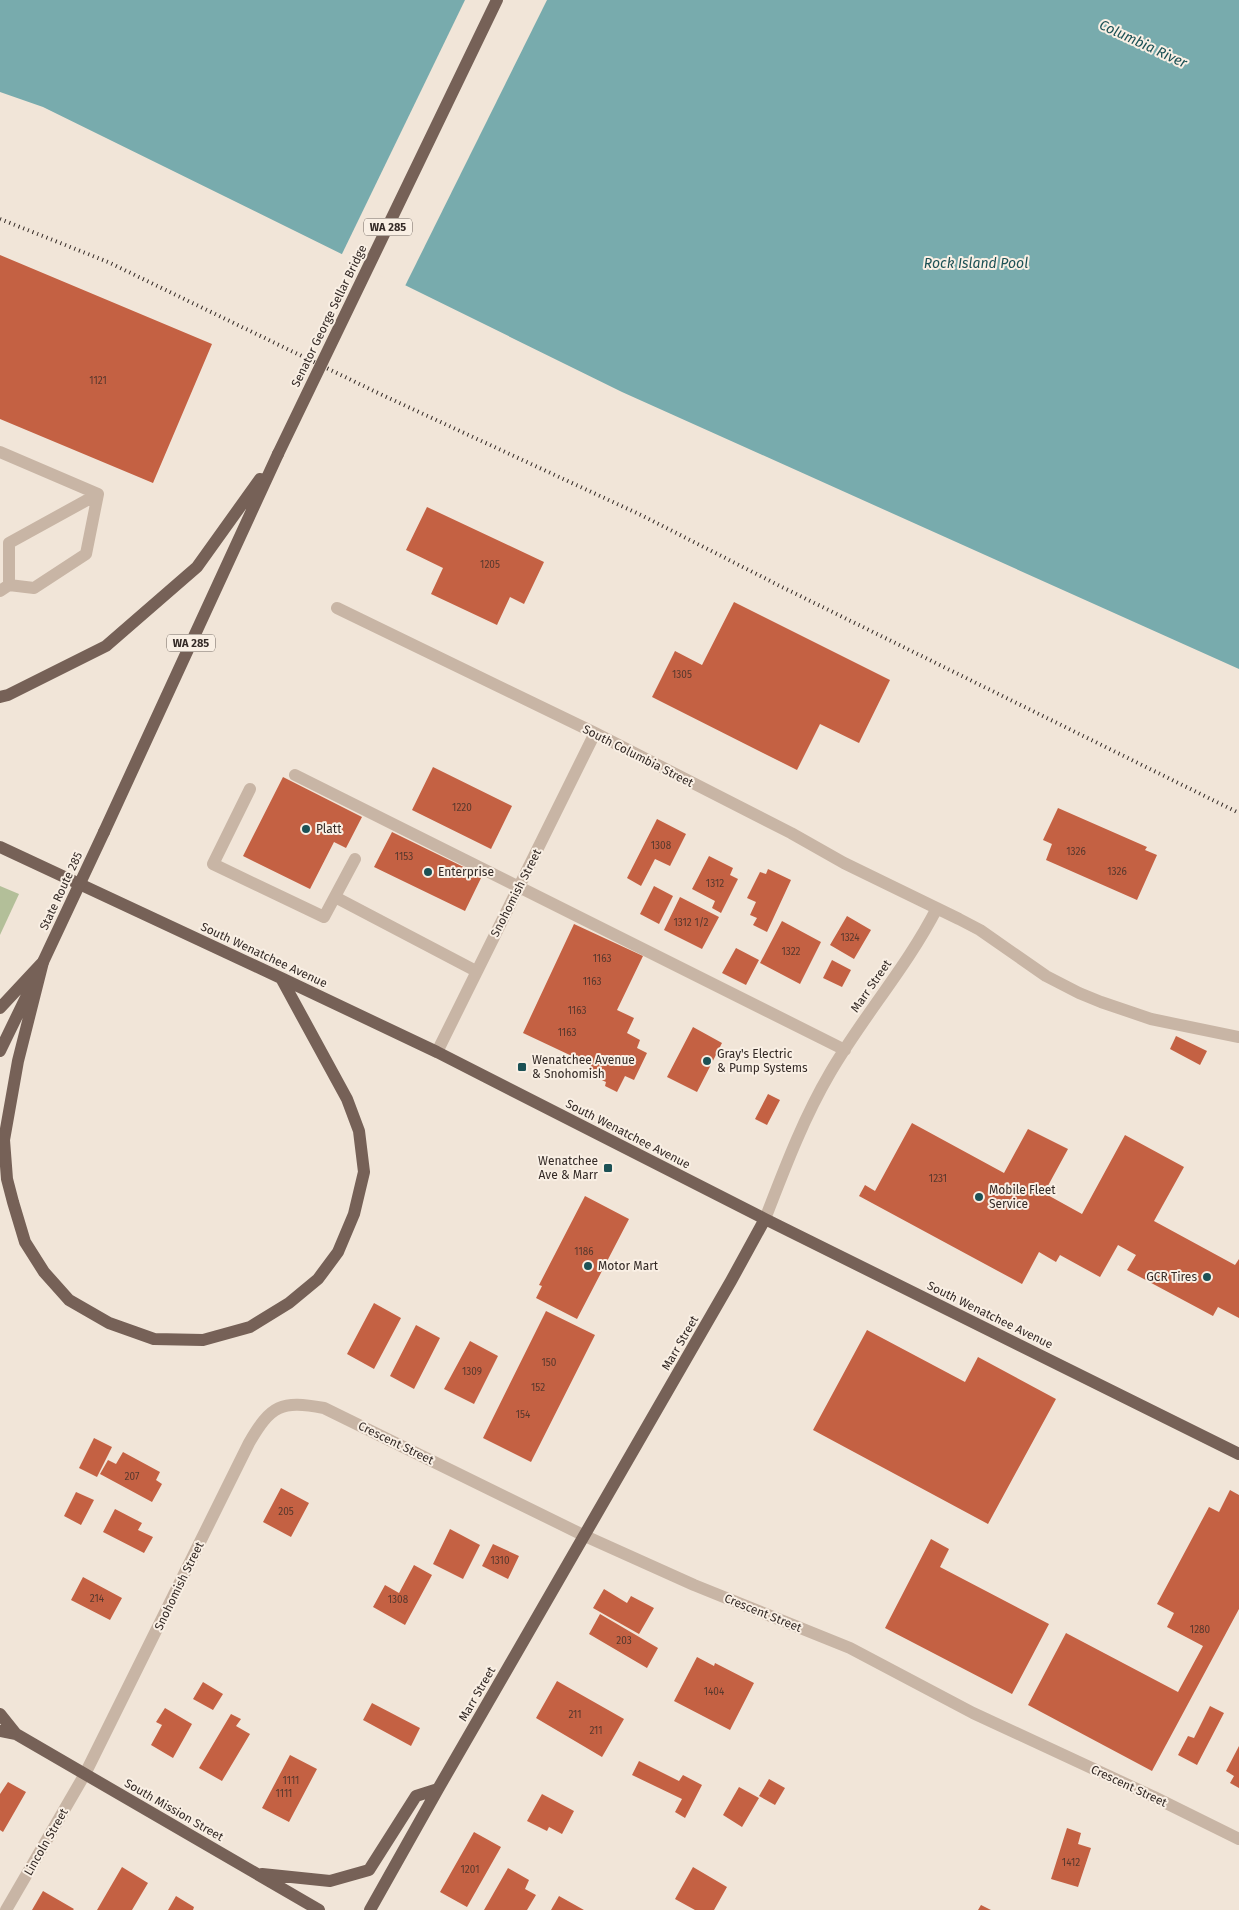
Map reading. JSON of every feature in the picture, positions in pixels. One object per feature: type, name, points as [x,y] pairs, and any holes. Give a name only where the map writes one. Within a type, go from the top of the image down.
[{"type":"main road","name":"Senator George Sellar Bridge","points":[[278,454],[497,0]]},
{"type":"main road","points":[[0,697],[8,695],[106,646],[197,567],[278,454]]},
{"type":"main road","name":"State Route 285","points":[[43,962],[278,454]]},
{"type":"main road","name":"South Wenatchee Avenue","points":[[0,847],[437,1052],[766,1219],[1239,1454]]},
{"type":"main road","points":[[43,962],[18,1061],[4,1140],[7,1179],[12,1202],[25,1242],[44,1272],[69,1300],[109,1323],[154,1339],[203,1340],[250,1327],[282,1308],[318,1279],[338,1252],[354,1214],[364,1172],[359,1131],[347,1099],[281,978]]},
{"type":"main road","points":[[0,1008],[43,962]]},
{"type":"main road","name":"WA 285","points":[[0,1051],[43,962]]},
{"type":"main road","name":"Marr Street","points":[[370,1910],[438,1788],[585,1536],[766,1219]]},
{"type":"main road","name":"South Mission Street","points":[[0,1714],[16,1734]]},
{"type":"main road","name":"South Mission Street","points":[[0,1731],[16,1734],[319,1910]]},
{"type":"main road","points":[[256,1873],[330,1881],[369,1870],[416,1796],[438,1788]]},
{"type":"street","points":[[0,452],[98,494]]},
{"type":"street","points":[[98,494],[86,554],[34,588],[5,588],[9,543],[98,494]]},
{"type":"street","name":"South Columbia Street","points":[[337,608],[595,733],[791,833],[844,863],[980,930],[1046,976],[1094,999],[1150,1019],[1239,1037]]},
{"type":"street","name":"Snohomish Street","points":[[437,1052],[595,733]]},
{"type":"street","points":[[295,775],[845,1050]]},
{"type":"street","points":[[250,789],[213,864],[324,917],[355,859]]},
{"type":"street","points":[[335,897],[476,971]]},
{"type":"street","name":"Marr Street","points":[[766,1219],[787,1162],[816,1101],[866,1015],[917,944],[937,908]]},
{"type":"street","name":"Crescent Street","points":[[282,1406],[293,1404],[324,1408],[585,1536],[694,1585],[850,1648],[974,1713],[1239,1839]]},
{"type":"street","name":"Snohomish Street","points":[[86,1774],[249,1443],[269,1414],[282,1406]]},
{"type":"street","name":"Lincoln Street","points":[[6,1910],[86,1774]]},
{"type":"green space","points":[[0,886],[19,894],[0,935]]},
{"type":"water","name":"Rock Island Pool","points":[[0,0],[1239,0],[1239,669],[622,392],[43,107],[0,92]]},
{"type":"pier","points":[[465,0],[547,0],[404,288],[341,256]]},
{"type":"building","points":[[0,255],[212,344],[153,483],[0,419]]},
{"type":"building","points":[[427,507],[544,562],[524,604],[510,597],[497,625],[431,594],[443,568],[406,550]]},
{"type":"building","points":[[734,602],[890,680],[859,743],[820,724],[797,770],[652,697],[675,651],[702,665]]},
{"type":"building","points":[[433,767],[512,806],[491,849],[412,810]]},
{"type":"building","name":"Platt","points":[[283,777],[362,817],[346,848],[334,842],[310,889],[243,856]]},
{"type":"building","points":[[1058,808],[1147,847],[1145,850],[1157,855],[1137,900],[1046,860],[1052,844],[1043,840]]},
{"type":"building","points":[[657,819],[686,834],[670,866],[655,859],[641,886],[627,878]]},
{"type":"building","name":"Enterprise","points":[[392,832],[482,876],[465,911],[374,867]]},
{"type":"building","points":[[709,856],[733,868],[730,875],[738,879],[721,913],[712,908],[715,901],[692,889]]},
{"type":"building","points":[[768,869],[791,880],[767,932],[753,925],[757,918],[750,915],[756,902],[747,898],[760,872],[766,874]]},
{"type":"building","points":[[654,886],[673,896],[659,924],[640,914]]},
{"type":"building","points":[[680,897],[719,917],[702,949],[664,930]]},
{"type":"building","points":[[847,916],[871,930],[854,959],[830,945]]},
{"type":"building","points":[[782,921],[821,942],[800,984],[760,963]]},
{"type":"building","points":[[574,924],[643,956],[617,1010],[634,1018],[627,1033],[640,1040],[637,1048],[647,1053],[634,1080],[625,1076],[617,1092],[605,1086],[606,1082],[587,1073],[591,1065],[523,1033]]},
{"type":"building","points":[[736,948],[759,960],[746,985],[722,973]]},
{"type":"building","points":[[832,960],[851,970],[842,987],[823,978]]},
{"type":"building","points":[[693,1027],[722,1043],[697,1092],[667,1077]]},
{"type":"building","points":[[1176,1036],[1207,1051],[1200,1065],[1170,1049]]},
{"type":"building","points":[[768,1094],[780,1100],[767,1125],[755,1119]]},
{"type":"building","points":[[912,1123],[1004,1173],[1028,1129],[1068,1149],[1044,1193],[1082,1214],[1125,1135],[1184,1167],[1154,1221],[1235,1265],[1239,1259],[1239,1318],[1218,1307],[1213,1316],[1127,1270],[1136,1255],[1118,1245],[1100,1277],[1060,1255],[1056,1262],[1039,1252],[1022,1284],[859,1196],[865,1185],[875,1191]]},
{"type":"building","points":[[585,1196],[629,1219],[577,1319],[536,1298],[542,1286],[539,1285]]},
{"type":"building","points":[[374,1303],[401,1318],[374,1369],[347,1354]]},
{"type":"building","points":[[546,1311],[595,1335],[531,1462],[483,1438]]},
{"type":"building","points":[[416,1325],[440,1338],[414,1389],[390,1376]]},
{"type":"building","points":[[867,1330],[965,1382],[978,1357],[1056,1399],[988,1524],[813,1430]]},
{"type":"building","points":[[470,1341],[498,1356],[474,1404],[444,1389]]},
{"type":"building","points":[[94,1438],[112,1447],[97,1477],[79,1468]]},
{"type":"building","points":[[123,1452],[160,1472],[156,1480],[162,1484],[152,1502],[100,1474],[108,1460],[116,1464]]},
{"type":"building","points":[[281,1488],[309,1503],[291,1537],[263,1522]]},
{"type":"building","points":[[1230,1490],[1239,1495],[1239,1609],[1152,1771],[1028,1705],[1066,1633],[1178,1692],[1203,1646],[1167,1627],[1174,1613],[1157,1604],[1209,1507],[1219,1512]]},
{"type":"building","points":[[76,1492],[94,1500],[81,1525],[64,1516]]},
{"type":"building","points":[[115,1509],[142,1523],[138,1530],[153,1537],[144,1553],[103,1532]]},
{"type":"building","points":[[450,1529],[480,1545],[463,1579],[433,1564]]},
{"type":"building","points":[[931,1539],[949,1549],[940,1567],[1049,1624],[1012,1694],[885,1628]]},
{"type":"building","points":[[493,1544],[519,1556],[508,1579],[482,1566]]},
{"type":"building","points":[[414,1565],[432,1575],[405,1625],[373,1607],[385,1585],[399,1593]]},
{"type":"building","points":[[83,1577],[122,1598],[110,1620],[71,1600]]},
{"type":"building","points":[[604,1589],[627,1603],[631,1596],[654,1608],[639,1634],[593,1608]]},
{"type":"building","points":[[600,1614],[658,1648],[647,1668],[589,1634]]},
{"type":"building","points":[[697,1657],[714,1666],[715,1663],[754,1683],[730,1730],[674,1701]]},
{"type":"building","points":[[557,1681],[624,1719],[602,1757],[536,1718]]},
{"type":"building","points":[[203,1682],[223,1694],[213,1710],[193,1699]]},
{"type":"building","points":[[372,1703],[420,1728],[411,1746],[363,1720]]},
{"type":"building","points":[[1210,1706],[1224,1713],[1197,1765],[1178,1755],[1188,1736],[1194,1738]]},
{"type":"building","points":[[165,1708],[192,1724],[173,1758],[151,1745],[162,1725],[156,1722]]},
{"type":"building","points":[[231,1714],[241,1719],[236,1726],[250,1734],[222,1781],[199,1768]]},
{"type":"building","points":[[1239,1746],[1239,1788],[1230,1783],[1234,1776],[1226,1771]]},
{"type":"building","points":[[290,1755],[317,1769],[289,1822],[262,1808]]},
{"type":"building","points":[[639,1761],[679,1781],[683,1775],[702,1785],[685,1818],[675,1812],[682,1799],[632,1775]]},
{"type":"building","points":[[769,1779],[785,1788],[775,1805],[759,1796]]},
{"type":"building","points":[[8,1782],[26,1792],[3,1832],[0,1830],[0,1794]]},
{"type":"building","points":[[739,1787],[759,1798],[742,1827],[723,1815]]},
{"type":"building","points":[[542,1794],[574,1811],[562,1834],[549,1827],[547,1831],[527,1821]]},
{"type":"building","points":[[1067,1828],[1081,1833],[1078,1844],[1091,1848],[1078,1887],[1051,1879]]},
{"type":"building","points":[[474,1832],[501,1847],[467,1907],[440,1892]]},
{"type":"building","points":[[122,1867],[148,1883],[132,1910],[97,1910]]},
{"type":"building","points":[[693,1867],[727,1887],[714,1910],[695,1910],[675,1899]]},
{"type":"building","points":[[508,1868],[529,1880],[525,1889],[536,1895],[527,1910],[484,1910]]},
{"type":"building","points":[[43,1891],[74,1909],[32,1910]]},
{"type":"building","points":[[176,1896],[194,1907],[193,1910],[168,1910]]},
{"type":"building","points":[[559,1896],[584,1910],[551,1910]]},
{"type":"building","points":[[981,1905],[991,1910],[978,1910]]},
{"type":"railway","points":[[0,219],[108,262],[378,393],[641,515],[780,586],[1239,813]]},
{"type":"place","name":"Platt","points":[[306,829]]},
{"type":"place","name":"Enterprise","points":[[428,872]]},
{"type":"place","name":"Gray's Electric & Pump Systems","points":[[707,1061]]},
{"type":"place","name":"Wenatchee Avenue & Snohomish","points":[[522,1067]]},
{"type":"place","name":"Wenatchee Ave & Marr","points":[[608,1168]]},
{"type":"place","name":"Mobile Fleet Service","points":[[979,1197]]},
{"type":"place","name":"Motor Mart","points":[[588,1266]]},
{"type":"place","name":"GCR Tires","points":[[1207,1277]]},
{"type":"water label","name":"Columbia River","points":[[1143,44]]}]
